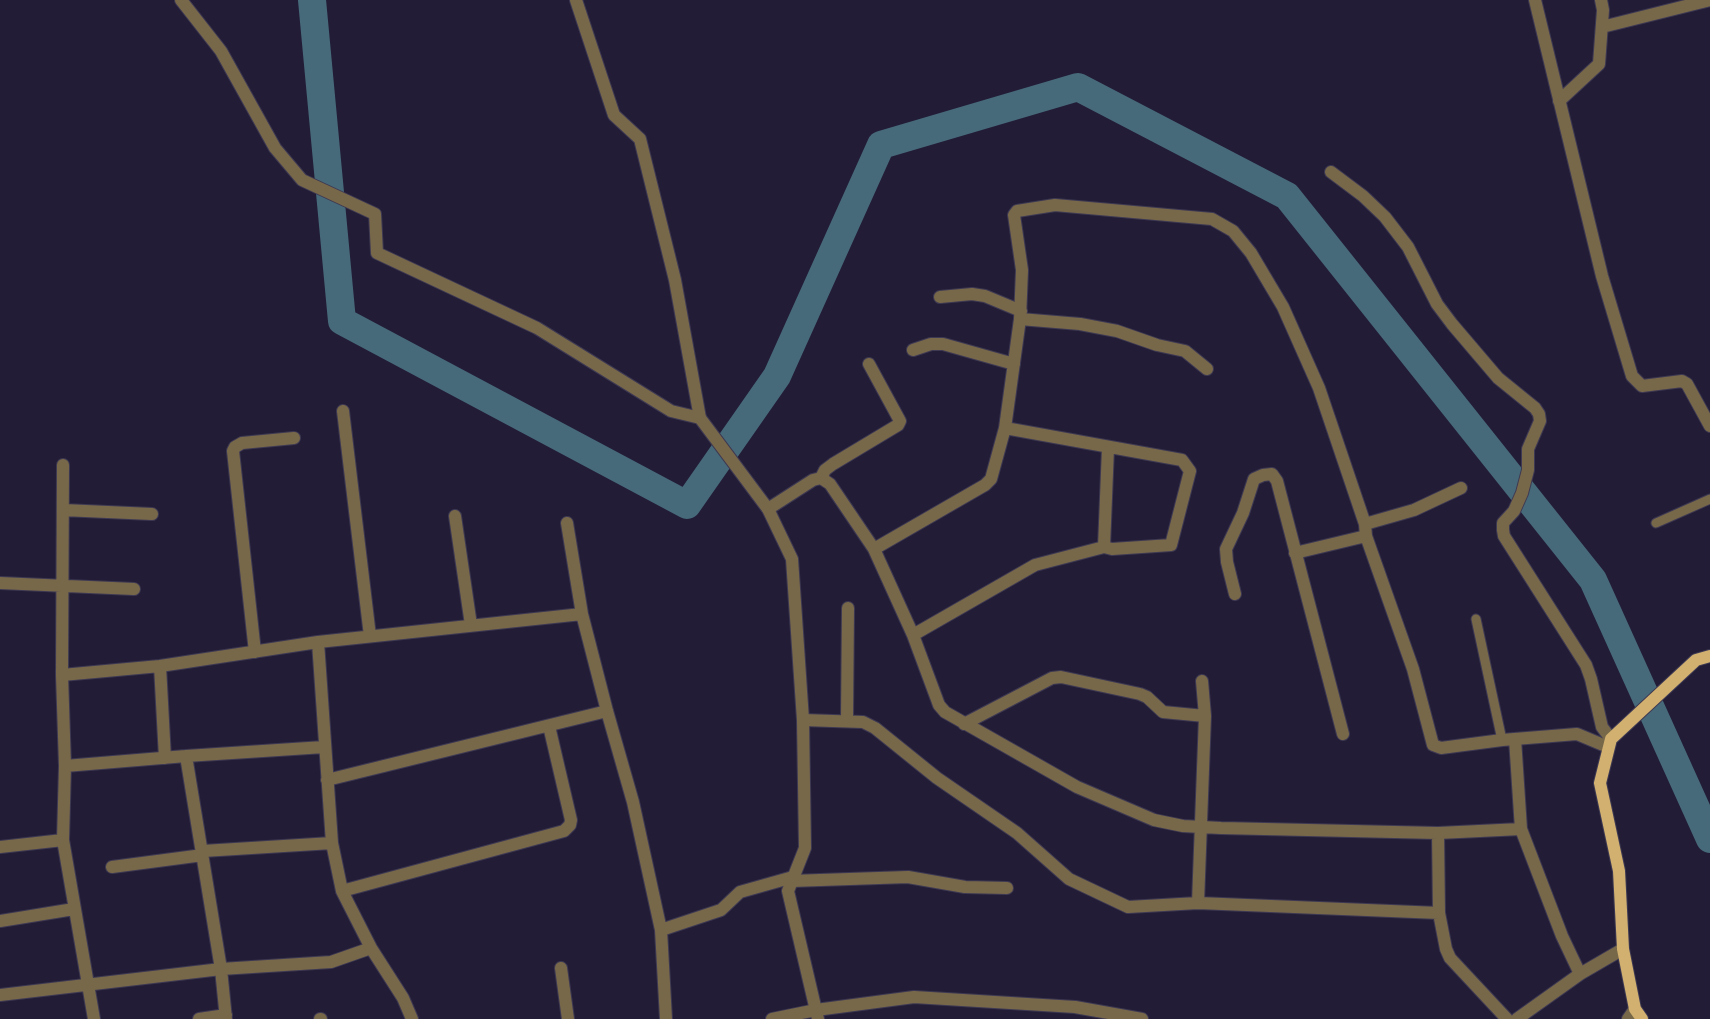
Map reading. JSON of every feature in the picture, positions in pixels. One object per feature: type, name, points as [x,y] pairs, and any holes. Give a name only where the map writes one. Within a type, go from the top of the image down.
[{"type":"main road","points":[[1635,1016],[1623,949],[1619,871],[1600,782],[1610,741],[1690,665],[1696,660],[1710,656]]},
{"type":"street","points":[[181,0],[220,51],[275,148],[302,180],[374,214],[377,253],[537,328],[671,411],[701,418]]},
{"type":"street","points":[[576,0],[614,115],[640,139],[675,280],[701,418],[768,509],[792,559],[803,720],[805,848],[788,890],[817,1015]]},
{"type":"street","points":[[1534,0],[1602,276],[1632,376],[1642,386],[1682,380],[1687,384],[1710,426]]},
{"type":"street","points":[[1559,101],[1599,64],[1602,26],[1601,0]]},
{"type":"street","points":[[1602,26],[1710,0]]},
{"type":"street","points":[[1331,172],[1363,196],[1386,217],[1408,247],[1422,270],[1437,304],[1452,324],[1498,378],[1536,408],[1540,421],[1528,448],[1528,470],[1522,493],[1514,511],[1503,523],[1504,536],[1586,665],[1602,727],[1610,741]]},
{"type":"street","points":[[874,549],[985,485],[993,474],[1005,428],[1021,315],[1022,270],[1014,215],[1022,209],[1056,205],[1146,212],[1212,220],[1233,231],[1251,253],[1283,307],[1319,388],[1413,669],[1433,745],[1441,748],[1502,740],[1577,734],[1610,741]]},
{"type":"street","points":[[940,297],[972,294],[985,296],[1021,315],[1117,331],[1157,345],[1185,351],[1207,369]]},
{"type":"street","points":[[913,350],[931,344],[943,344],[1014,364]]},
{"type":"street","points":[[821,478],[825,470],[833,464],[898,425],[900,421],[899,416],[869,364]]},
{"type":"street","points":[[343,411],[370,636]]},
{"type":"street","points":[[913,635],[1035,565],[1104,547],[1112,549],[1171,546],[1190,471],[1182,460],[1108,448],[1047,434],[1005,428]]},
{"type":"street","points":[[254,652],[234,451],[235,447],[242,443],[294,438]]},
{"type":"street","points":[[1104,547],[1108,448]]},
{"type":"street","points":[[63,465],[62,675],[65,766],[63,840],[94,1019]]},
{"type":"street","points":[[1236,594],[1227,562],[1226,549],[1244,513],[1252,483],[1258,476],[1272,474],[1277,481],[1343,734]]},
{"type":"street","points":[[768,509],[813,480],[821,478],[830,484],[874,549],[913,635],[939,705],[964,724],[1077,787],[1154,820],[1183,826],[1438,833],[1521,829]]},
{"type":"street","points":[[1295,552],[1366,530],[1461,488]]},
{"type":"street","points":[[63,510],[152,514]]},
{"type":"street","points":[[455,516],[471,625]]},
{"type":"street","points":[[567,523],[582,614],[633,802],[661,930],[666,1019]]},
{"type":"street","points":[[0,582],[63,587],[134,588]]},
{"type":"street","points":[[847,720],[848,608]]},
{"type":"street","points":[[62,675],[160,666],[318,642],[582,614]]},
{"type":"street","points":[[318,642],[332,843],[342,891],[371,948],[403,998],[412,1019]]},
{"type":"street","points":[[160,666],[165,758]]},
{"type":"street","points":[[964,724],[1052,678],[1061,677],[1140,694],[1148,697],[1163,712],[1205,716]]},
{"type":"street","points":[[1198,903],[1205,716],[1202,681]]},
{"type":"street","points":[[327,780],[607,711]]},
{"type":"street","points":[[803,720],[863,722],[886,735],[937,778],[1018,833],[1070,879],[1116,903],[1128,907],[1198,903],[1439,913]]},
{"type":"street","points":[[342,891],[564,831],[570,825],[571,820],[549,726]]},
{"type":"street","points":[[1515,739],[1521,829],[1562,936],[1580,974]]},
{"type":"street","points":[[65,766],[324,747]]},
{"type":"street","points":[[186,756],[221,969],[226,1017],[199,1019]]},
{"type":"street","points":[[1438,833],[1439,913],[1446,948],[1450,958],[1507,1019]]},
{"type":"street","points":[[0,847],[63,840]]},
{"type":"street","points":[[112,867],[203,853],[332,843]]},
{"type":"street","points":[[661,930],[721,910],[740,892],[792,879],[908,877],[965,887],[1007,888]]},
{"type":"street","points":[[0,921],[74,909]]},
{"type":"street","points":[[0,995],[88,983],[221,969],[332,962],[371,948]]},
{"type":"street","points":[[1517,1019],[1580,974],[1623,949]]},
{"type":"street","points":[[561,968],[568,1019]]},
{"type":"street","points":[[772,1019],[817,1015],[914,997],[1075,1007],[1105,1016],[1142,1019]]},
{"type":"lane","points":[[1656,524],[1710,499]]},
{"type":"lane","points":[[1476,619],[1502,740]]},
{"type":"waterway","points":[[312,0],[342,321],[687,505],[777,376],[881,145],[1078,87],[1287,196],[1593,580],[1710,839]]}]
